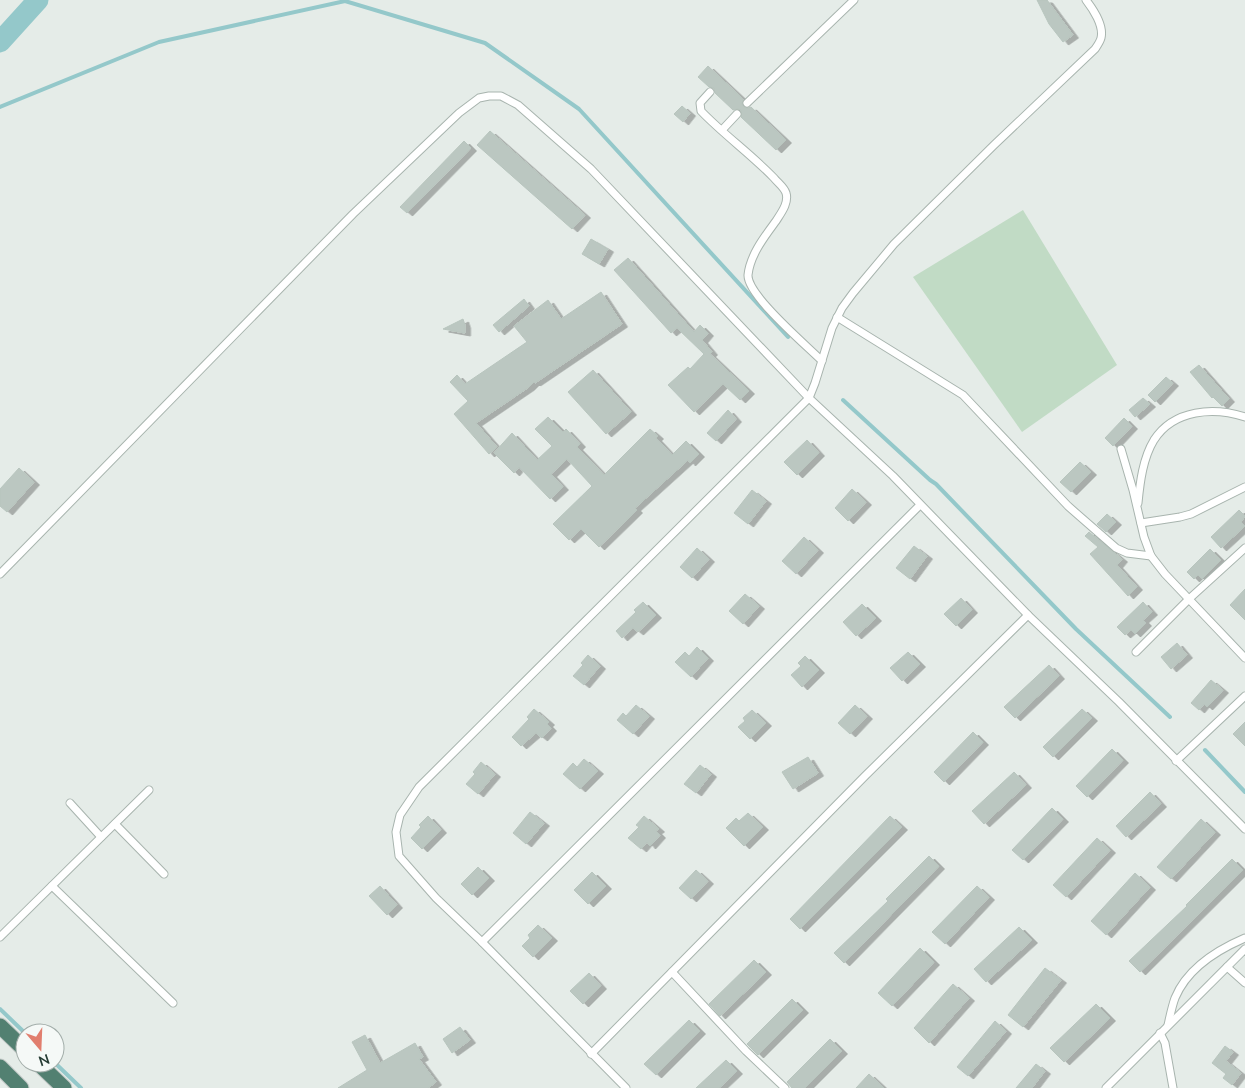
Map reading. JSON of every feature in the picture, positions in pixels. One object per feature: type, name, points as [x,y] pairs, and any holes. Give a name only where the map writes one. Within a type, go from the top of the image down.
[{"type":"highway","points":[[0,1026],[15,1040]]},
{"type":"highway","points":[[0,1068],[20,1088]]},
{"type":"highway","points":[[48,1073],[64,1088]]},
{"type":"lane","points":[[747,103],[854,0]]},
{"type":"lane","points":[[626,1088],[436,898],[400,856],[396,832],[400,815],[419,787],[809,398],[837,317],[853,293],[894,244],[994,144],[1095,49],[1101,37],[1100,26],[1086,0]]},
{"type":"lane","points":[[710,92],[700,103],[701,111],[766,169],[784,189],[786,194],[786,202],[782,211],[761,242],[751,264],[748,275],[752,289],[776,316],[822,361]]},
{"type":"lane","points":[[0,574],[353,214],[459,113],[479,98],[501,96],[518,105],[591,169],[809,398],[893,476],[977,560],[1028,615],[1119,702],[1245,829]]},
{"type":"lane","points":[[722,130],[737,114]]},
{"type":"lane","points":[[837,317],[963,395],[1068,506],[1116,548],[1128,553],[1152,556]]},
{"type":"lane","points":[[1138,509],[1142,474],[1148,452],[1155,439],[1165,428],[1177,419],[1197,412],[1226,413],[1245,417]]},
{"type":"lane","points":[[1121,448],[1141,524],[1152,556],[1165,574],[1245,658]]},
{"type":"lane","points":[[1141,524],[1191,514],[1245,487]]},
{"type":"lane","points":[[482,942],[920,505]]},
{"type":"lane","points":[[1136,652],[1189,599],[1243,553]]},
{"type":"lane","points":[[591,1054],[1028,615]]},
{"type":"lane","points":[[1176,761],[1245,696]]},
{"type":"lane","points":[[0,937],[149,790]]},
{"type":"lane","points":[[70,803],[102,837]]},
{"type":"lane","points":[[114,824],[164,874]]},
{"type":"lane","points":[[52,886],[174,1003]]},
{"type":"lane","points":[[1167,1027],[1175,998],[1184,982],[1198,966],[1215,953],[1245,938]]},
{"type":"lane","points":[[1106,1088],[1245,949]]},
{"type":"lane","points":[[1227,967],[1245,983]]},
{"type":"lane","points":[[672,972],[746,1051],[785,1088]]},
{"type":"lane","points":[[1160,1033],[1165,1043],[1173,1088]]},
{"type":"green space","points":[[1023,210],[1117,365],[1022,432],[913,277]]},
{"type":"building","points":[[1037,0],[1047,0],[1073,35],[1063,42],[1049,24]]},
{"type":"building","points":[[708,66],[743,99],[742,104],[744,107],[751,107],[786,140],[776,150],[741,117],[741,110],[733,110],[715,93],[714,88],[709,87],[698,77]]},
{"type":"building","points":[[682,106],[690,113],[683,122],[674,114]]},
{"type":"building","points":[[490,131],[585,215],[572,229],[477,145]]},
{"type":"building","points":[[464,141],[471,148],[407,213],[400,207]]},
{"type":"building","points":[[591,239],[608,249],[599,264],[582,254]]},
{"type":"building","points":[[628,258],[694,332],[700,325],[708,333],[702,340],[712,352],[710,354],[749,391],[740,400],[723,384],[694,412],[668,385],[688,367],[690,369],[704,354],[677,328],[671,333],[614,270]]},
{"type":"building","points":[[601,292],[622,324],[476,423],[497,447],[489,454],[454,414],[468,401],[450,382],[457,375],[465,384],[527,342],[514,326],[548,300],[561,319]]},
{"type":"building","points":[[524,299],[529,306],[499,332],[493,325]]},
{"type":"building","points":[[463,319],[465,333],[443,329]]},
{"type":"building","points":[[1199,365],[1229,399],[1222,406],[1212,398],[1190,372]]},
{"type":"building","points":[[593,370],[631,412],[606,434],[568,392]]},
{"type":"building","points":[[1166,377],[1173,383],[1155,402],[1148,395]]},
{"type":"building","points":[[1143,398],[1150,404],[1135,417],[1129,410]]},
{"type":"building","points":[[728,410],[736,419],[716,441],[707,433]]},
{"type":"building","points":[[548,417],[563,432],[566,429],[580,444],[577,447],[604,475],[650,429],[658,436],[656,438],[672,455],[686,441],[699,454],[690,463],[688,460],[635,508],[637,510],[599,547],[581,529],[569,540],[553,524],[592,486],[567,459],[551,474],[563,487],[550,499],[519,467],[514,473],[494,453],[512,433],[537,460],[552,446],[535,429]]},
{"type":"building","points":[[1124,418],[1132,426],[1113,446],[1105,438]]},
{"type":"building","points":[[807,440],[819,453],[797,475],[784,462]]},
{"type":"building","points":[[1080,462],[1091,472],[1071,492],[1060,482]]},
{"type":"building","points":[[19,468],[34,482],[7,512],[0,506],[0,489]]},
{"type":"building","points":[[852,489],[866,502],[848,521],[835,508]]},
{"type":"building","points":[[752,490],[766,501],[748,524],[734,513]]},
{"type":"building","points":[[1239,510],[1245,516],[1241,522],[1245,526],[1221,548],[1211,537]]},
{"type":"building","points":[[1107,514],[1116,522],[1106,532],[1097,524]]},
{"type":"building","points":[[1089,532],[1122,559],[1117,565],[1137,587],[1128,596],[1090,554],[1098,547],[1085,536]]},
{"type":"building","points":[[804,537],[818,550],[796,574],[782,561]]},
{"type":"building","points":[[914,546],[927,556],[910,579],[896,568]]},
{"type":"building","points":[[697,548],[709,559],[692,578],[680,567]]},
{"type":"building","points":[[1210,549],[1221,560],[1202,579],[1198,575],[1194,579],[1187,572]]},
{"type":"building","points":[[1245,589],[1245,620],[1230,605]]},
{"type":"building","points":[[745,594],[759,606],[743,624],[729,611]]},
{"type":"building","points":[[961,598],[972,610],[956,626],[944,614]]},
{"type":"building","points":[[643,602],[656,615],[638,632],[633,628],[622,638],[616,631],[636,612],[634,610]]},
{"type":"building","points":[[1143,602],[1152,612],[1143,620],[1146,623],[1135,634],[1131,630],[1125,635],[1117,627]]},
{"type":"building","points":[[862,604],[876,618],[856,636],[843,622]]},
{"type":"building","points":[[1177,643],[1187,655],[1171,669],[1161,657]]},
{"type":"building","points":[[697,647],[708,658],[691,677],[675,662],[685,652],[689,656]]},
{"type":"building","points":[[908,652],[920,664],[902,681],[890,668]]},
{"type":"building","points":[[588,655],[600,666],[584,685],[573,676],[583,665],[581,663]]},
{"type":"building","points":[[805,656],[819,670],[802,687],[791,675],[801,666],[798,663]]},
{"type":"building","points":[[1049,665],[1059,676],[1015,718],[1004,707]]},
{"type":"building","points":[[1211,680],[1223,690],[1207,707],[1204,704],[1199,710],[1191,703]]},
{"type":"building","points":[[636,705],[649,716],[633,734],[617,720],[623,713],[626,716]]},
{"type":"building","points":[[855,705],[867,716],[850,734],[838,723]]},
{"type":"building","points":[[534,709],[549,722],[547,724],[551,728],[542,738],[536,733],[521,746],[512,737],[529,719],[527,717]]},
{"type":"building","points":[[1082,709],[1092,718],[1053,757],[1043,747]]},
{"type":"building","points":[[752,710],[766,723],[750,739],[738,727],[745,721],[743,718]]},
{"type":"building","points":[[1245,722],[1245,746],[1233,734]]},
{"type":"building","points":[[973,732],[983,742],[944,782],[934,772]]},
{"type":"building","points":[[1112,749],[1123,760],[1087,797],[1076,786]]},
{"type":"building","points":[[808,757],[818,773],[793,789],[782,772]]},
{"type":"building","points":[[584,759],[598,771],[580,789],[563,774],[573,763],[577,767]]},
{"type":"building","points":[[481,762],[495,774],[478,794],[466,784],[475,774],[473,772]]},
{"type":"building","points":[[700,765],[711,774],[696,793],[684,784]]},
{"type":"building","points":[[1014,772],[1026,785],[984,824],[972,811]]},
{"type":"building","points":[[1150,792],[1161,804],[1126,837],[1116,826]]},
{"type":"building","points":[[1052,808],[1063,819],[1023,860],[1012,850]]},
{"type":"building","points":[[530,812],[544,823],[526,844],[513,833]]},
{"type":"building","points":[[748,813],[763,827],[744,846],[726,828],[736,818],[739,821]]},
{"type":"building","points":[[428,816],[441,830],[422,849],[411,838],[421,827],[419,825]]},
{"type":"building","points":[[644,816],[659,829],[656,831],[660,835],[650,846],[647,842],[641,849],[628,838],[639,827],[636,825]]},
{"type":"building","points":[[890,816],[902,827],[800,929],[790,919]]},
{"type":"building","points":[[1201,819],[1215,832],[1171,879],[1157,867]]},
{"type":"building","points":[[1097,838],[1110,850],[1066,897],[1053,885]]},
{"type":"building","points":[[929,856],[939,866],[844,963],[834,953],[888,901],[886,899]]},
{"type":"building","points":[[1232,859],[1243,870],[1140,972],[1129,961],[1187,906]]},
{"type":"building","points":[[478,867],[489,878],[472,895],[461,884]]},
{"type":"building","points":[[696,870],[708,881],[691,899],[679,888]]},
{"type":"building","points":[[592,872],[606,886],[588,904],[574,890]]},
{"type":"building","points":[[1135,873],[1150,887],[1106,935],[1091,921]]},
{"type":"building","points":[[380,886],[397,905],[387,915],[369,896]]},
{"type":"building","points":[[977,886],[989,897],[945,944],[932,932]]},
{"type":"building","points":[[538,925],[552,938],[533,957],[522,946],[530,938],[528,935]]},
{"type":"building","points":[[1019,927],[1032,940],[986,982],[974,969]]},
{"type":"building","points":[[920,948],[934,962],[892,1006],[878,993]]},
{"type":"building","points":[[754,960],[766,972],[720,1016],[709,1004]]},
{"type":"building","points":[[1045,968],[1061,980],[1023,1027],[1008,1015]]},
{"type":"building","points":[[589,973],[601,986],[583,1004],[570,991]]},
{"type":"building","points":[[953,984],[969,998],[929,1043],[914,1028]]},
{"type":"building","points":[[792,999],[803,1010],[758,1055],[747,1044]]},
{"type":"building","points":[[1096,1004],[1110,1018],[1064,1062],[1050,1048]]},
{"type":"building","points":[[689,1020],[700,1031],[656,1075],[644,1064]]},
{"type":"building","points":[[995,1021],[1006,1031],[968,1076],[957,1067]]},
{"type":"building","points":[[460,1027],[470,1040],[452,1053],[443,1039]]},
{"type":"building","points":[[365,1035],[380,1063],[415,1043],[423,1057],[419,1059],[436,1082],[428,1088],[338,1088],[367,1070],[352,1042]]},
{"type":"building","points":[[830,1039],[842,1051],[805,1088],[792,1088],[787,1082]]},
{"type":"building","points":[[1225,1046],[1233,1052],[1226,1061],[1241,1073],[1232,1085],[1223,1078],[1226,1074],[1212,1063]]},
{"type":"building","points":[[726,1060],[737,1071],[719,1088],[696,1088]]},
{"type":"building","points":[[1036,1064],[1045,1071],[1032,1088],[1016,1088]]},
{"type":"building","points":[[869,1074],[884,1088],[856,1088]]},
{"type":"waterway","points":[[0,42],[38,0]]},
{"type":"waterway","points":[[0,107],[159,42],[345,1],[485,43],[579,109],[788,337]]},
{"type":"waterway","points":[[843,400],[936,484],[1076,629],[1170,717]]},
{"type":"waterway","points":[[1205,750],[1245,792]]},
{"type":"waterway","points":[[0,1009],[15,1023]]},
{"type":"waterway","points":[[65,1073],[81,1088]]}]
